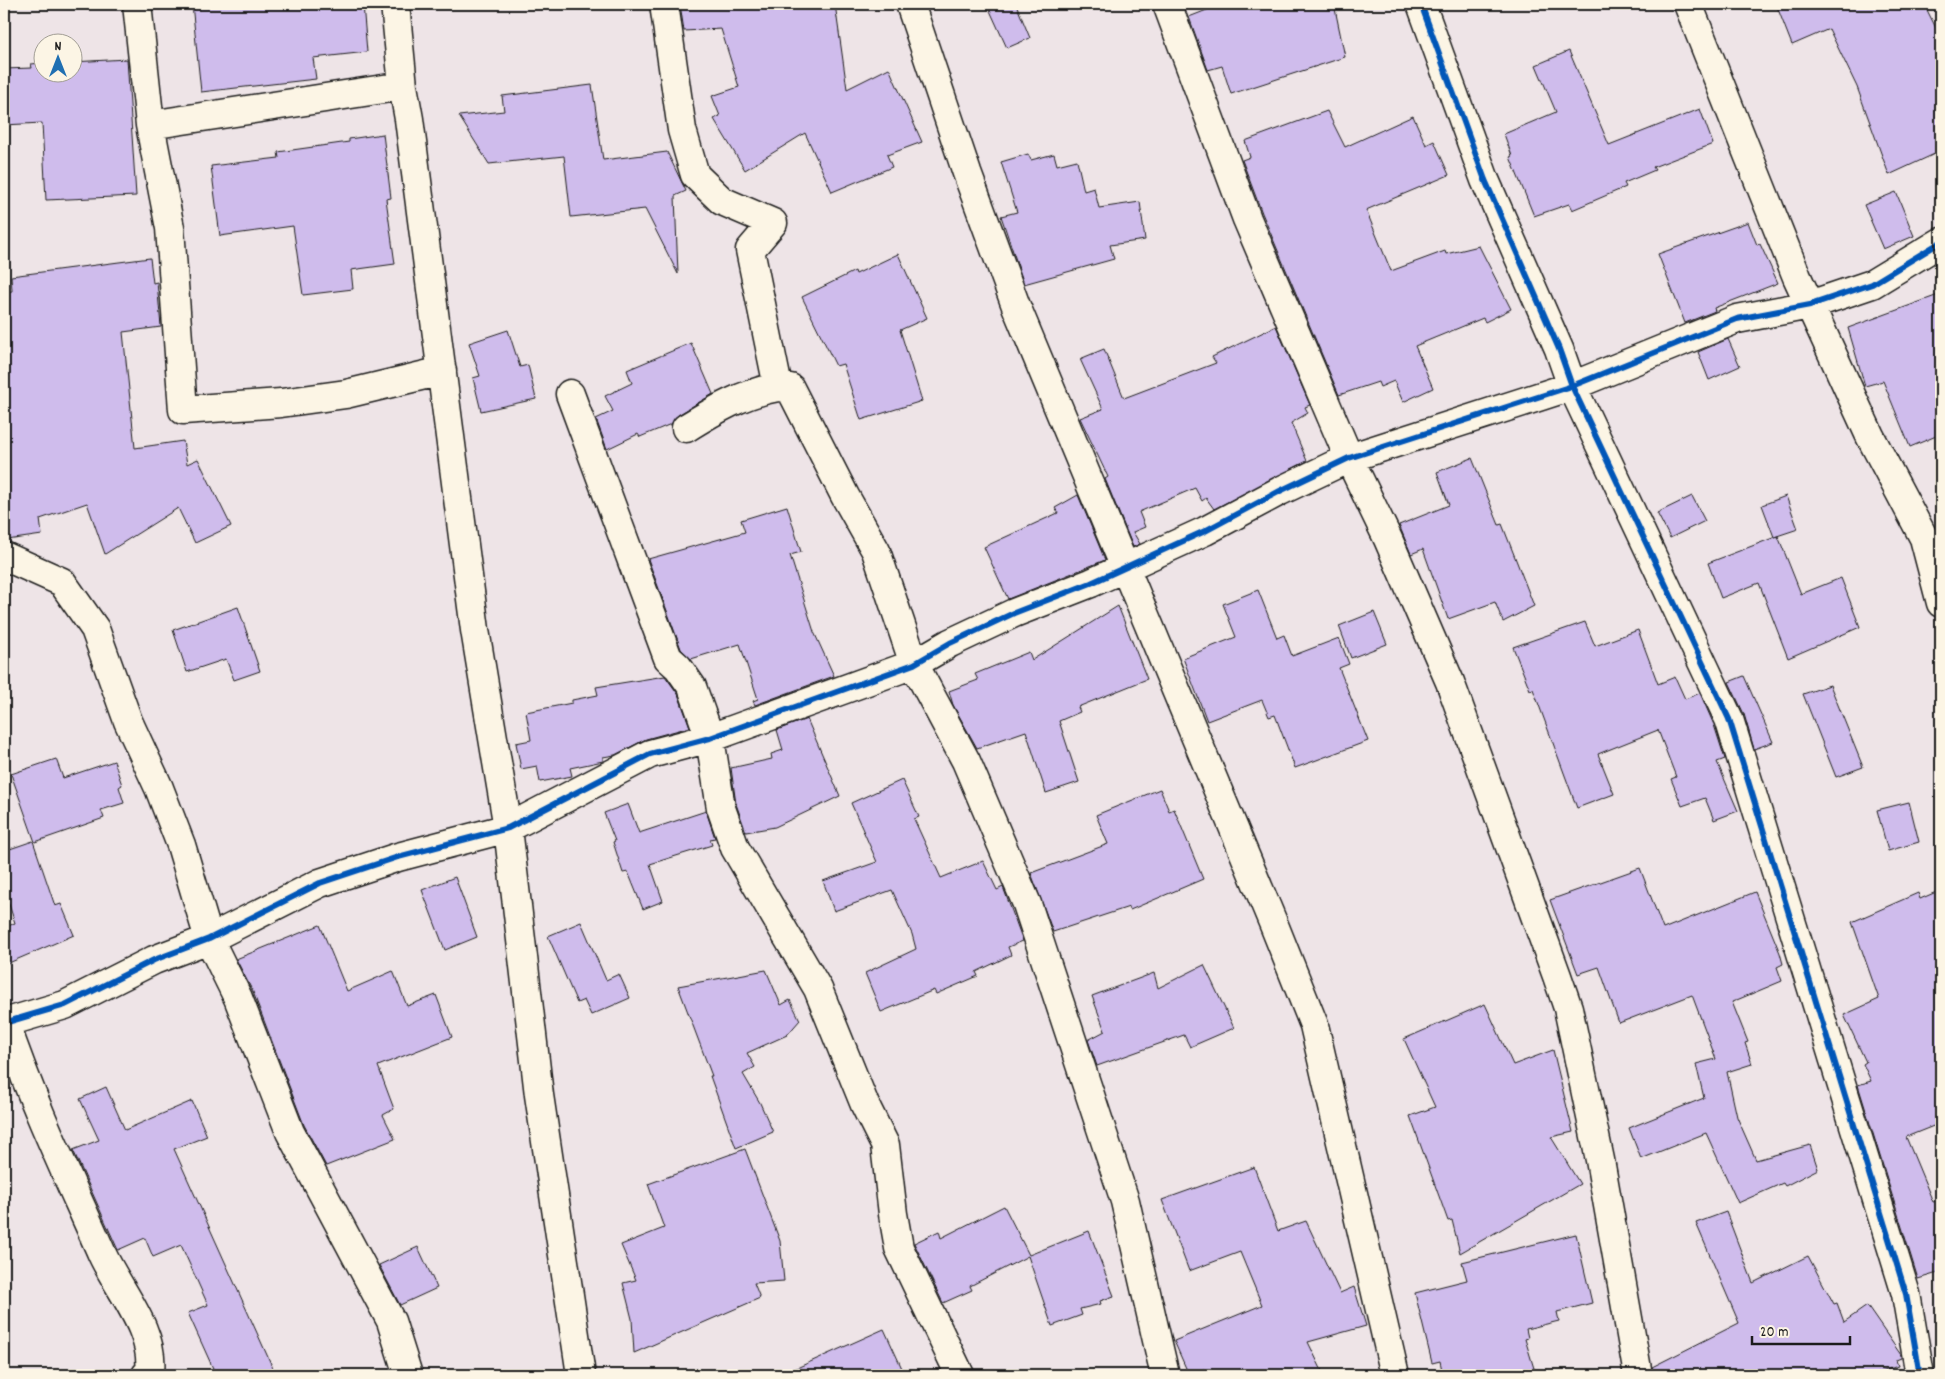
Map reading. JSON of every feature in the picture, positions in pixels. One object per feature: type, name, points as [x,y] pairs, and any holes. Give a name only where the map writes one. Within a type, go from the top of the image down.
[{"type":"street","points":[[137,4],[150,125],[170,228],[183,410],[281,403],[346,394],[442,371]]},
{"type":"street","points":[[395,4],[403,86],[409,119],[475,630],[508,828],[538,1095],[582,1375]]},
{"type":"street","points":[[664,4],[682,130],[695,175],[722,201],[774,223],[750,250],[778,387]]},
{"type":"street","points":[[910,4],[967,173],[1016,306],[1314,1025],[1395,1375]]},
{"type":"street","points":[[1167,4],[1246,219],[1349,458],[1388,539],[1450,682],[1568,1008],[1600,1160],[1638,1375]]},
{"type":"street","points":[[1421,4],[1485,180],[1559,349],[1572,386],[1729,719],[1906,1294],[1920,1375]]},
{"type":"street","points":[[1688,4],[1796,277],[1874,445],[1924,538],[1941,604]]},
{"type":"street","points":[[150,125],[403,86]]},
{"type":"street","points":[[146,1375],[150,1372],[152,1355],[138,1320],[107,1264],[38,1112],[26,1085],[4,1023],[65,1005],[154,960],[209,939],[320,883],[398,857],[508,828],[650,754],[710,738],[914,664],[950,643],[1006,617],[1205,532],[1280,491],[1349,458],[1572,386],[1737,319],[1810,305],[1872,284],[1941,242]]},
{"type":"street","points":[[686,428],[747,395],[778,387],[790,388],[845,496],[876,551],[914,664],[966,761],[1027,904],[1125,1201],[1165,1375]]},
{"type":"street","points":[[570,394],[668,658],[678,666],[692,688],[710,738],[721,808],[735,848],[818,989],[865,1105],[885,1145],[892,1214],[899,1248],[960,1375]]},
{"type":"street","points":[[4,556],[62,582],[95,629],[128,721],[181,845],[209,939],[238,998],[290,1132],[391,1321],[408,1375]]},
{"type":"building","points":[[192,4],[363,4],[367,52],[313,58],[316,79],[201,92]]},
{"type":"building","points":[[680,4],[835,4],[847,89],[889,68],[922,142],[887,155],[892,167],[832,192],[805,133],[745,170],[714,119],[720,116],[712,96],[739,87],[721,29],[684,31]]},
{"type":"building","points":[[987,4],[1016,4],[1030,38],[1007,48]]},
{"type":"building","points":[[1222,4],[1334,4],[1345,57],[1231,94],[1222,66],[1208,70],[1189,17]]},
{"type":"building","points":[[1776,4],[1924,4],[1941,38],[1941,151],[1889,175],[1857,87],[1829,29],[1792,45]]},
{"type":"building","points":[[1569,51],[1609,145],[1700,109],[1713,144],[1653,167],[1655,170],[1624,183],[1626,187],[1572,210],[1569,204],[1534,216],[1510,157],[1512,156],[1504,134],[1556,112],[1536,65]]},
{"type":"building","points":[[127,59],[136,196],[46,200],[42,123],[4,125],[4,69],[32,68],[32,82],[82,82],[82,61]]},
{"type":"building","points":[[592,85],[603,160],[667,152],[686,191],[675,196],[678,274],[645,209],[571,217],[564,156],[489,164],[459,116],[504,111],[502,96]]},
{"type":"building","points":[[1327,111],[1345,147],[1413,116],[1426,145],[1434,141],[1449,175],[1366,210],[1391,271],[1445,251],[1446,254],[1479,246],[1511,309],[1485,322],[1483,318],[1415,346],[1433,388],[1403,402],[1394,381],[1380,387],[1378,382],[1339,395],[1262,213],[1242,160],[1250,157],[1245,141]]},
{"type":"building","points":[[383,134],[391,198],[386,199],[395,264],[351,270],[353,289],[303,295],[293,226],[220,236],[211,166],[279,158],[278,152],[349,142],[349,139]]},
{"type":"building","points":[[1028,154],[1031,160],[1054,154],[1057,165],[1077,160],[1084,191],[1094,188],[1099,208],[1140,202],[1145,240],[1110,245],[1114,259],[1024,284],[1001,216],[1017,212],[1001,162]]},
{"type":"building","points":[[1896,192],[1914,236],[1883,249],[1864,205]]},
{"type":"building","points":[[1748,222],[1757,245],[1760,244],[1778,283],[1714,308],[1715,311],[1685,323],[1658,254]]},
{"type":"building","points":[[898,254],[927,318],[900,330],[922,401],[861,420],[843,364],[836,366],[802,297],[855,271],[856,274]]},
{"type":"building","points":[[150,258],[153,283],[157,282],[161,327],[123,332],[135,448],[183,441],[187,464],[198,459],[231,526],[195,543],[178,508],[105,554],[87,503],[40,519],[42,535],[7,540],[4,517],[4,292],[12,291],[11,276]]},
{"type":"building","points":[[1941,294],[1941,434],[1910,447],[1883,381],[1865,386],[1848,328]]},
{"type":"building","points":[[1276,326],[1310,405],[1305,407],[1308,413],[1291,423],[1307,461],[1214,509],[1206,498],[1202,501],[1195,488],[1139,512],[1145,527],[1133,532],[1140,544],[1133,547],[1105,479],[1108,477],[1080,418],[1103,409],[1080,359],[1104,349],[1124,398],[1216,363],[1212,357]]},
{"type":"building","points":[[508,330],[520,367],[528,365],[536,399],[481,411],[473,378],[480,376],[469,343]]},
{"type":"building","points":[[1728,339],[1740,366],[1709,380],[1698,352]]},
{"type":"building","points":[[691,343],[713,394],[678,415],[671,424],[640,437],[638,434],[607,449],[596,419],[613,411],[605,396],[632,383],[627,370]]},
{"type":"building","points":[[1472,458],[1499,525],[1502,524],[1534,606],[1503,622],[1495,602],[1448,619],[1423,549],[1411,554],[1399,525],[1449,505],[1437,472]]},
{"type":"building","points":[[1078,495],[1105,560],[1008,599],[984,547],[1058,513],[1055,508]]},
{"type":"building","points":[[1692,496],[1705,521],[1670,538],[1657,513]]},
{"type":"building","points":[[1786,496],[1798,529],[1774,537],[1762,505]]},
{"type":"building","points":[[787,506],[801,552],[790,555],[814,632],[834,676],[755,705],[753,701],[758,699],[740,644],[691,659],[681,649],[648,559],[745,532],[741,520]]},
{"type":"building","points":[[1778,536],[1801,594],[1841,578],[1860,627],[1788,658],[1759,583],[1721,598],[1708,563]]},
{"type":"building","points":[[1258,590],[1277,638],[1284,635],[1292,656],[1339,638],[1349,664],[1339,668],[1368,741],[1295,768],[1275,715],[1269,717],[1262,700],[1207,721],[1183,658],[1236,637],[1223,604]]},
{"type":"building","points":[[1118,606],[1147,679],[1078,707],[1080,712],[1059,721],[1079,782],[1046,793],[1026,731],[977,748],[953,705],[949,691],[978,680],[975,674],[1029,652],[1032,660]]},
{"type":"building","points":[[238,607],[260,671],[234,680],[226,659],[187,672],[173,630]]},
{"type":"building","points":[[1374,612],[1387,644],[1351,658],[1339,626]]},
{"type":"building","points":[[1585,622],[1595,646],[1638,630],[1658,684],[1675,677],[1685,699],[1700,693],[1714,725],[1725,759],[1717,762],[1738,811],[1714,820],[1705,798],[1682,806],[1671,779],[1676,777],[1658,730],[1598,754],[1614,794],[1577,808],[1533,689],[1530,690],[1513,647]]},
{"type":"building","points":[[665,676],[678,694],[690,727],[646,739],[615,755],[603,757],[603,761],[570,768],[572,776],[540,782],[537,766],[521,769],[516,743],[531,740],[526,712],[572,703],[572,700],[598,695],[596,687]]},
{"type":"building","points":[[1744,676],[1773,742],[1754,749],[1744,714],[1729,682]]},
{"type":"building","points":[[1830,685],[1863,767],[1836,777],[1803,694]]},
{"type":"building","points":[[807,719],[840,796],[775,827],[746,832],[736,804],[731,768],[772,759],[771,754],[783,750],[777,730]]},
{"type":"building","points":[[56,759],[63,778],[114,761],[122,785],[119,787],[124,803],[101,810],[104,818],[35,842],[11,774]]},
{"type":"building","points":[[902,780],[919,817],[914,819],[941,878],[983,861],[997,890],[1003,887],[1023,941],[1008,947],[1011,955],[976,972],[978,976],[936,994],[934,990],[881,1012],[865,973],[916,949],[912,934],[892,890],[834,911],[823,881],[877,862],[851,803]]},
{"type":"building","points":[[1160,789],[1169,811],[1174,809],[1203,879],[1130,910],[1129,907],[1053,932],[1031,873],[1108,844],[1096,815]]},
{"type":"building","points":[[1909,802],[1919,842],[1888,851],[1877,810]]},
{"type":"building","points":[[628,804],[639,833],[706,811],[715,838],[710,839],[712,845],[650,864],[663,901],[643,909],[628,872],[623,873],[613,842],[615,841],[604,813]]},
{"type":"building","points":[[33,841],[55,906],[61,904],[74,935],[4,965],[4,928],[15,923],[4,889],[4,851]]},
{"type":"building","points":[[1640,868],[1663,929],[1755,892],[1780,953],[1783,964],[1777,967],[1782,981],[1732,1002],[1748,1042],[1745,1043],[1752,1064],[1727,1072],[1737,1117],[1756,1160],[1810,1145],[1818,1169],[1785,1186],[1783,1183],[1738,1203],[1706,1133],[1641,1159],[1629,1128],[1704,1098],[1696,1064],[1716,1059],[1692,995],[1619,1023],[1599,967],[1578,974],[1550,900]]},
{"type":"building","points":[[455,877],[477,937],[445,950],[422,890]]},
{"type":"building","points":[[1941,890],[1941,1123],[1906,1137],[1933,1202],[1941,1200],[1941,1272],[1918,1279],[1858,1085],[1871,1081],[1863,1064],[1866,1062],[1844,1015],[1879,999],[1852,922],[1918,893],[1920,899]]},
{"type":"building","points":[[581,922],[606,980],[619,974],[630,998],[591,1015],[584,1000],[577,1003],[548,936]]},
{"type":"building","points":[[320,925],[347,991],[393,971],[407,1006],[436,995],[452,1037],[378,1066],[394,1109],[383,1115],[395,1139],[326,1166],[304,1125],[253,992],[236,959]]},
{"type":"building","points":[[1204,965],[1234,1028],[1190,1047],[1184,1035],[1097,1066],[1088,1040],[1105,1031],[1092,996],[1154,973],[1158,988]]},
{"type":"building","points":[[766,970],[781,1005],[790,1000],[800,1020],[787,1035],[747,1053],[755,1067],[743,1074],[760,1103],[773,1132],[736,1148],[710,1076],[712,1076],[678,986]]},
{"type":"building","points":[[1485,1004],[1513,1065],[1553,1050],[1573,1132],[1551,1137],[1580,1184],[1460,1253],[1452,1220],[1448,1221],[1410,1116],[1435,1107],[1404,1039]]},
{"type":"building","points":[[106,1087],[125,1130],[192,1101],[207,1136],[174,1149],[276,1375],[216,1375],[188,1313],[208,1305],[181,1245],[153,1257],[145,1238],[118,1250],[73,1150],[99,1140],[80,1099]]},
{"type":"building","points":[[745,1149],[780,1241],[784,1281],[754,1283],[760,1298],[634,1353],[632,1319],[623,1283],[636,1280],[621,1245],[664,1228],[648,1184]]},
{"type":"building","points":[[1254,1167],[1278,1231],[1306,1221],[1340,1293],[1354,1287],[1366,1326],[1308,1342],[1324,1375],[1210,1375],[1204,1369],[1189,1375],[1174,1341],[1262,1305],[1240,1252],[1189,1271],[1162,1200]]},
{"type":"building","points":[[1004,1206],[1029,1255],[1089,1231],[1114,1296],[1100,1301],[1101,1304],[1080,1309],[1082,1315],[1052,1326],[1028,1256],[970,1286],[972,1290],[943,1303],[914,1243],[939,1231],[941,1238]]},
{"type":"building","points":[[1726,1212],[1753,1283],[1808,1256],[1834,1304],[1837,1303],[1844,1322],[1867,1306],[1901,1355],[1901,1358],[1896,1360],[1898,1366],[1872,1375],[1653,1375],[1652,1367],[1739,1323],[1696,1223]]},
{"type":"building","points":[[1576,1234],[1592,1303],[1557,1312],[1559,1321],[1526,1329],[1528,1338],[1525,1339],[1536,1375],[1443,1375],[1440,1361],[1432,1363],[1415,1293],[1467,1280],[1462,1262]]},
{"type":"building","points":[[418,1247],[437,1288],[400,1305],[379,1265]]},
{"type":"building","points":[[884,1329],[905,1375],[781,1375]]},
{"type":"cycle path","points":[[1421,4],[1485,180],[1559,349],[1572,386],[1729,719],[1906,1294],[1920,1375]]},
{"type":"cycle path","points":[[4,1023],[65,1005],[154,960],[209,939],[320,883],[398,857],[508,828],[650,754],[710,738],[914,664],[950,643],[1014,613],[1091,583],[1205,531],[1280,491],[1349,458],[1572,386],[1737,319],[1810,305],[1872,284],[1941,242]]}]
